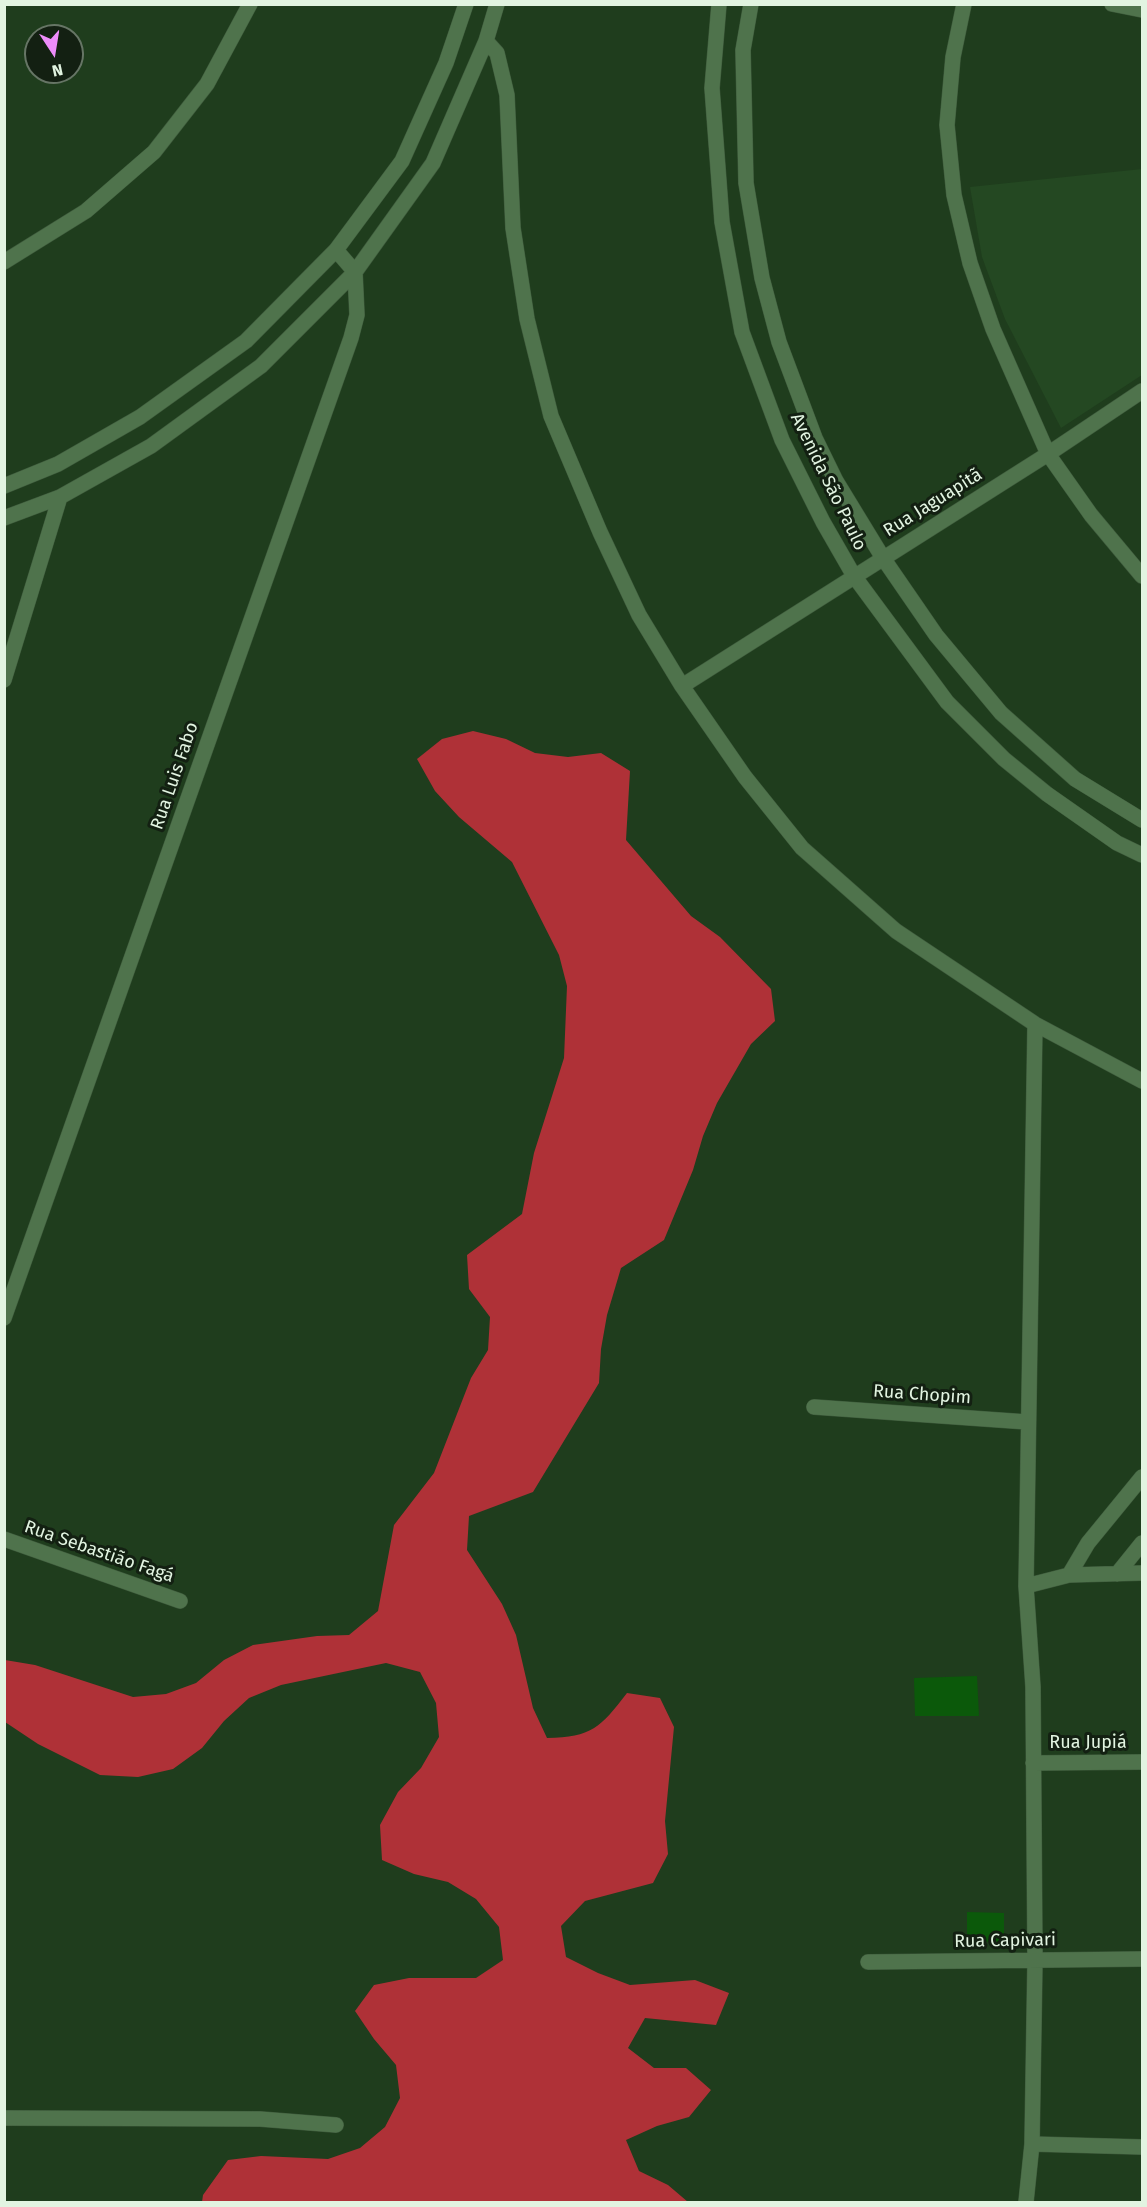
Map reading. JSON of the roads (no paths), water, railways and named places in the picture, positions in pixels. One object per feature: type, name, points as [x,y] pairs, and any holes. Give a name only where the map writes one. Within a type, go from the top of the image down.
[{"type":"street","points":[[4,261],[86,211],[154,152],[207,84],[250,4]]},
{"type":"street","points":[[4,486],[58,464],[140,417],[246,341],[336,250],[402,161],[446,63],[465,4]]},
{"type":"street","points":[[4,518],[60,497],[151,446],[261,366],[355,272],[434,163],[486,41],[497,4]]},
{"type":"street","name":"Avenida São Paulo","points":[[719,4],[712,88],[722,222],[742,332],[782,440],[823,522],[854,576],[947,702],[1004,759],[1047,794],[1108,837],[1143,855]]},
{"type":"street","name":"Avenida São Paulo","points":[[751,4],[743,50],[745,173],[762,278],[779,342],[814,438],[836,481],[883,558],[936,635],[1001,714],[1075,779],[1143,820]]},
{"type":"street","points":[[964,4],[953,57],[947,125],[954,195],[970,263],[993,329],[1048,454],[1091,515],[1143,576]]},
{"type":"street","points":[[1112,4],[1143,10]]},
{"type":"street","points":[[486,41],[497,53],[507,95],[513,228],[527,319],[551,416],[600,532],[639,615],[682,686],[746,777],[802,848],[896,932],[1035,1024],[1143,1081]]},
{"type":"street","points":[[336,250],[355,272]]},
{"type":"street","name":"Rua Luis Fabo","points":[[4,1318],[351,338],[357,315],[355,272]]},
{"type":"street","name":"Rua Jaguapitã","points":[[682,686],[1048,454],[1143,391]]},
{"type":"street","points":[[4,680],[60,497]]},
{"type":"street","points":[[1026,2202],[1032,2144],[1035,1960],[1033,1687],[1026,1586],[1035,1024]]},
{"type":"street","name":"Rua Chopim","points":[[814,1407],[1028,1422]]},
{"type":"street","points":[[1069,1575],[1088,1543],[1143,1477]]},
{"type":"street","name":"Rua Sebastião Fagá","points":[[4,1539],[180,1601]]},
{"type":"street","points":[[1117,1574],[1143,1543]]},
{"type":"street","points":[[1026,1586],[1069,1575],[1143,1573]]},
{"type":"street","name":"Rua Jupiá","points":[[1033,1763],[1143,1762]]},
{"type":"street","name":"Rua Capivari","points":[[868,1962],[1143,1959]]},
{"type":"street","points":[[4,2118],[260,2119],[336,2125]]},
{"type":"street","points":[[1032,2144],[1143,2147]]}]
